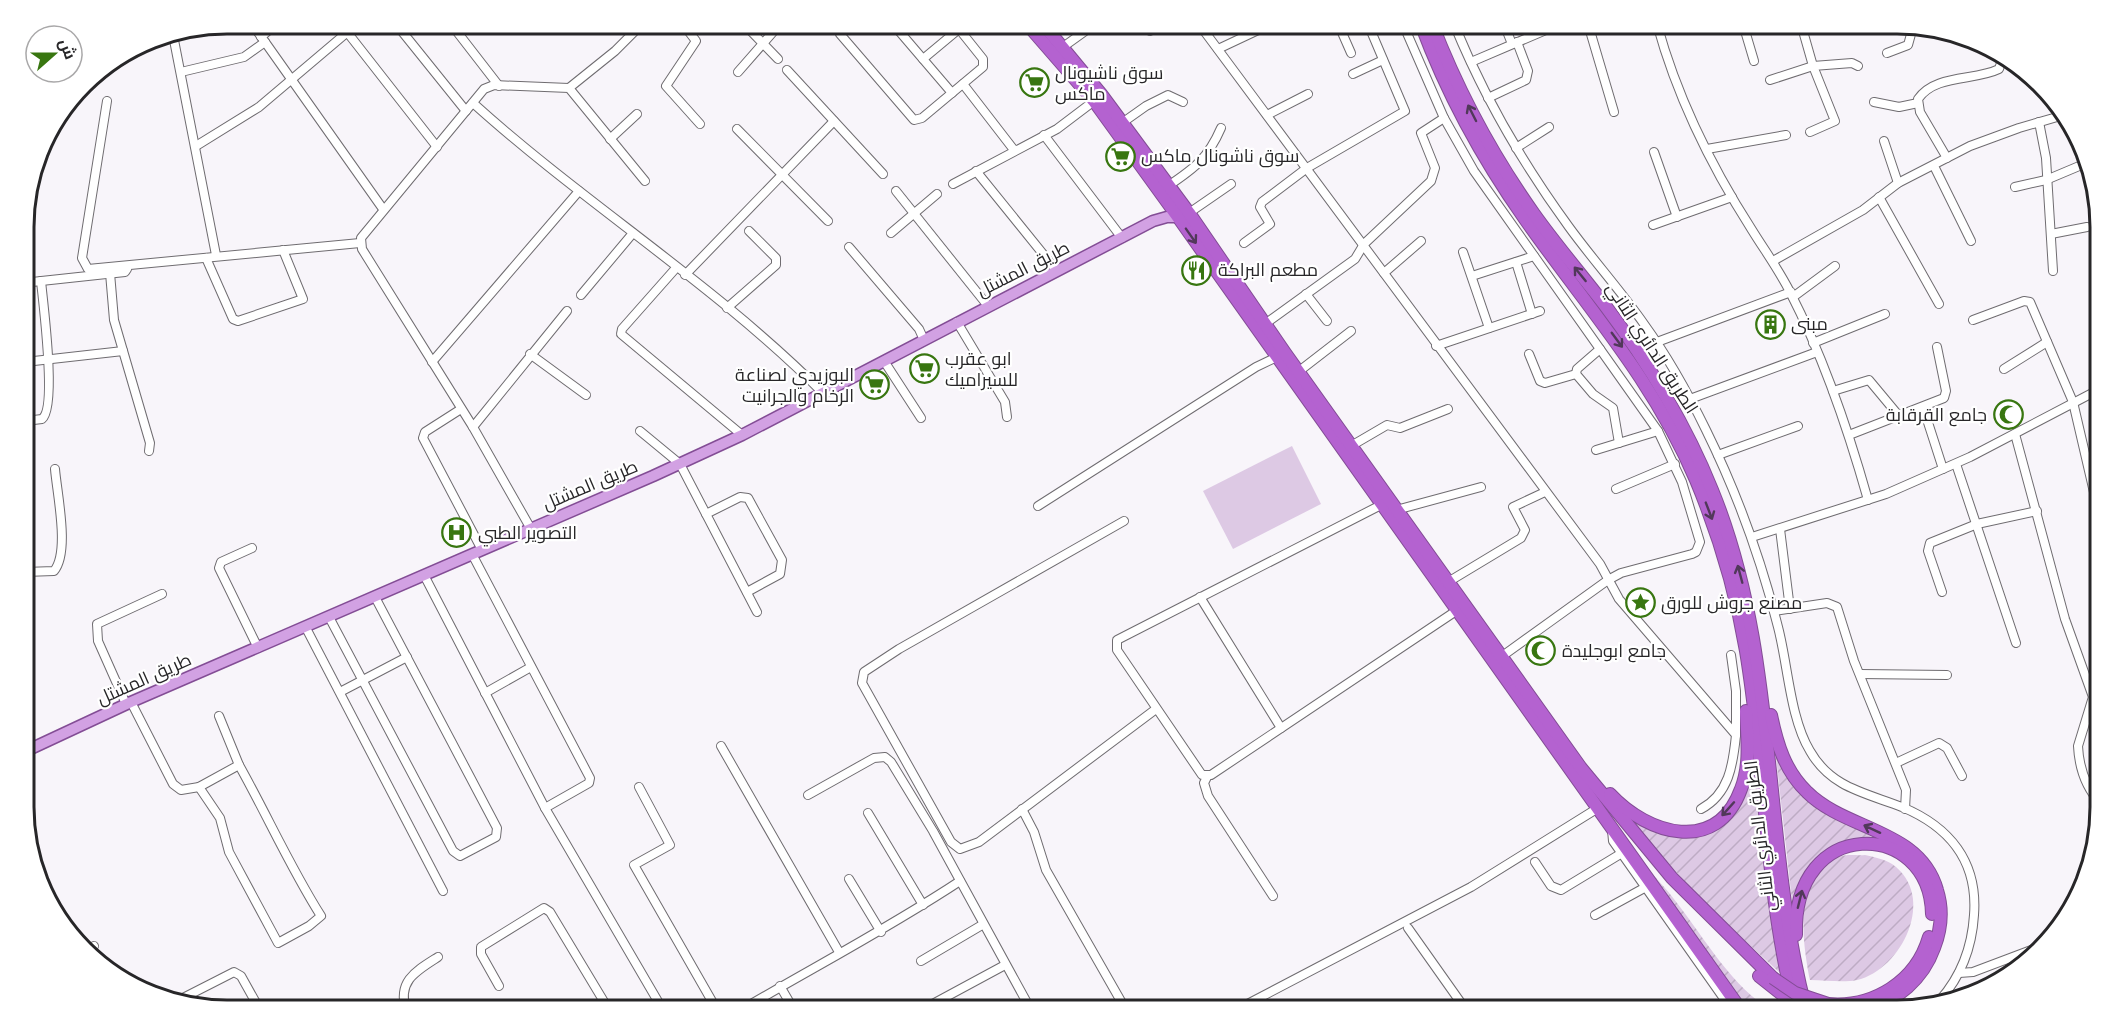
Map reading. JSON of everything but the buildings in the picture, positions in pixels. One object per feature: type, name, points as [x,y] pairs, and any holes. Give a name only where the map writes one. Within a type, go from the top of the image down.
[{"type":"highway","name":"الطريق الدائري الثاني","points":[[1425,34],[1452,99],[1495,176],[1542,243],[1628,355],[1676,436],[1716,532],[1751,651],[1787,913],[1804,999]]},
{"type":"highway","name":"الطريق الدائري الثاني","points":[[1437,34],[1465,99],[1503,168],[1546,230],[1634,346],[1694,448],[1729,537],[1747,603],[1778,919],[1793,999]]},
{"type":"highway","points":[[1036,35],[1094,101],[1167,203],[1184,215],[1264,324],[1280,355],[1298,372],[1448,582],[1461,608],[1598,808],[1733,999]]},
{"type":"highway","points":[[1052,35],[1168,186],[1184,215],[1381,505],[1501,657],[1597,789],[1699,906],[1773,978],[1802,997],[1810,999]]},
{"type":"highway","points":[[1550,726],[1563,736],[1616,800],[1634,816],[1669,831],[1684,832],[1706,826],[1730,809],[1743,782],[1748,749],[1751,651]]},
{"type":"highway","points":[[1751,651],[1765,677],[1780,749],[1799,783],[1829,809],[1911,850],[1926,867],[1937,888],[1940,911],[1939,929],[1927,963],[1904,991],[1891,999]]},
{"type":"highway","points":[[1620,839],[1638,851],[1722,940],[1783,995],[1791,999]]},
{"type":"highway","points":[[1799,978],[1798,907],[1809,874],[1819,862],[1838,850],[1860,844],[1890,849],[1910,861],[1924,879],[1931,902],[1932,926],[1921,957],[1906,977],[1878,997],[1871,999]]},
{"type":"main road","name":"طريق المشتل","points":[[34,747],[129,703],[306,628],[742,435],[824,394],[1056,270],[1122,238],[1153,221],[1162,213],[1167,203]]},
{"type":"main road","name":"طريق المشتل","points":[[1153,221],[1184,215]]},
{"type":"street","points":[[1063,47],[1080,34]]},
{"type":"street","points":[[1207,34],[1600,564],[1608,580],[1656,644],[1736,735]]},
{"type":"street","points":[[1218,49],[1249,34]]},
{"type":"street","points":[[1346,34],[1351,53]]},
{"type":"street","points":[[1244,243],[1270,224],[1260,203],[1307,168],[1406,111],[1372,34]]},
{"type":"street","points":[[1407,34],[1444,118],[1474,171],[1658,431],[1675,464],[1699,536],[1699,547],[1692,554],[1621,573],[1608,580],[1501,657]]},
{"type":"street","points":[[1459,34],[1488,98],[1516,148],[1570,229],[1657,342],[1690,399],[1718,455],[1752,537],[1774,611],[1800,728],[1814,758],[1825,771],[1845,786],[1905,809],[1929,822],[1960,851],[1971,870],[1975,892],[1973,926],[1969,947],[1952,991]]},
{"type":"street","points":[[1488,98],[1520,85],[1526,80],[1528,71],[1510,34]]},
{"type":"street","points":[[1471,62],[1536,34]]},
{"type":"street","points":[[1591,34],[1614,112]]},
{"type":"street","points":[[1660,34],[1682,101],[1732,197],[1792,295],[1833,391],[1868,500]]},
{"type":"street","points":[[1746,34],[1754,61]]},
{"type":"street","points":[[1804,34],[1813,66],[1835,121],[1810,132]]},
{"type":"street","points":[[260,35],[383,209]]},
{"type":"street","points":[[181,72],[243,57],[266,35]]},
{"type":"street","points":[[196,146],[242,119],[344,35]]},
{"type":"street","points":[[349,35],[437,147]]},
{"type":"street","points":[[405,35],[466,111]]},
{"type":"street","points":[[459,35],[499,86]]},
{"type":"street","points":[[360,243],[383,209],[484,89],[499,86],[569,88],[631,35]]},
{"type":"street","points":[[691,35],[696,41],[666,86],[700,124]]},
{"type":"street","points":[[754,35],[778,59]]},
{"type":"street","points":[[738,72],[771,35]]},
{"type":"street","points":[[841,35],[912,120],[922,118],[983,67],[984,63],[963,35]]},
{"type":"street","points":[[902,35],[951,93]]},
{"type":"street","points":[[923,59],[948,35]]},
{"type":"street","points":[[1887,53],[1908,45],[1910,35]]},
{"type":"street","points":[[175,42],[216,255]]},
{"type":"street","points":[[1353,74],[1383,60]]},
{"type":"street","points":[[1770,80],[1813,66],[1852,63],[1858,66]]},
{"type":"street","points":[[1947,158],[1918,99],[1926,91],[1962,77],[1999,69],[2001,64]]},
{"type":"street","points":[[787,70],[883,174]]},
{"type":"street","points":[[963,84],[1014,150]]},
{"type":"street","points":[[569,88],[645,181]]},
{"type":"street","points":[[1267,115],[1308,94]]},
{"type":"street","points":[[1122,123],[1146,106],[1168,95],[1184,102]]},
{"type":"street","points":[[107,101],[82,258],[88,269],[360,243]]},
{"type":"street","points":[[953,184],[1044,135],[1094,101]]},
{"type":"street","points":[[1874,102],[1899,106],[1918,103]]},
{"type":"street","points":[[473,103],[579,191],[727,308],[824,394]]},
{"type":"street","points":[[610,139],[637,114]]},
{"type":"street","points":[[1773,261],[1863,210],[1898,183],[1947,158],[1989,138],[2056,117]]},
{"type":"street","points":[[1264,324],[1355,259],[1364,244],[1434,177],[1435,168],[1421,133],[1444,118]]},
{"type":"street","points":[[685,275],[834,121]]},
{"type":"street","points":[[2039,122],[2053,271]]},
{"type":"street","points":[[1516,148],[1549,127]]},
{"type":"street","points":[[1168,186],[1202,162],[1221,128]]},
{"type":"street","points":[[737,129],[828,221]]},
{"type":"street","points":[[1044,135],[1122,238]]},
{"type":"street","points":[[1707,149],[1786,135]]},
{"type":"street","points":[[1884,141],[1898,183]]},
{"type":"street","points":[[1654,152],[1677,217]]},
{"type":"street","points":[[1934,165],[1971,241]]},
{"type":"street","points":[[2015,187],[2046,180],[2080,166]]},
{"type":"street","points":[[976,171],[1056,270]]},
{"type":"street","points":[[1184,215],[1231,184]]},
{"type":"street","points":[[896,190],[988,306]]},
{"type":"street","points":[[432,362],[579,191]]},
{"type":"street","points":[[891,233],[937,194]]},
{"type":"street","points":[[1653,225],[1732,197]]},
{"type":"street","points":[[1879,197],[1938,304]]},
{"type":"street","points":[[2051,234],[2087,227]]},
{"type":"street","points":[[727,308],[776,265],[774,255],[749,231]]},
{"type":"street","points":[[581,296],[633,233]]},
{"type":"street","points":[[1384,273],[1421,241]]},
{"type":"street","points":[[360,243],[473,427],[531,529]]},
{"type":"street","points":[[849,247],[919,329],[924,340]]},
{"type":"street","points":[[206,258],[233,319],[238,321],[303,299],[283,250]]},
{"type":"street","points":[[1463,252],[1490,328]]},
{"type":"street","points":[[1472,276],[1534,256]]},
{"type":"street","points":[[1436,346],[1536,313],[1516,262]]},
{"type":"street","points":[[35,281],[125,272],[128,266]]},
{"type":"street","points":[[1657,342],[1792,295],[1835,266]]},
{"type":"street","points":[[676,268],[622,329],[621,334],[742,435]]},
{"type":"street","points":[[110,273],[114,320],[150,443],[149,451]]},
{"type":"street","points":[[35,420],[42,419],[47,415],[49,359],[41,281]]},
{"type":"street","points":[[1306,294],[1327,321]]},
{"type":"street","points":[[1973,320],[2028,301],[2073,402],[2090,471]]},
{"type":"street","points":[[473,427],[567,311]]},
{"type":"street","points":[[1813,343],[1885,314]]},
{"type":"street","points":[[957,322],[1005,402],[1007,417]]},
{"type":"street","points":[[1298,372],[1351,331]]},
{"type":"street","points":[[2004,369],[2047,342]]},
{"type":"street","points":[[1849,435],[1944,398],[1946,391],[1937,347]]},
{"type":"street","points":[[1576,374],[1577,369],[1600,349]]},
{"type":"street","points":[[35,361],[123,351]]},
{"type":"street","points":[[1690,399],[1817,352]]},
{"type":"street","points":[[530,354],[586,395]]},
{"type":"street","points":[[1529,354],[1540,381],[1545,383],[1576,374]]},
{"type":"street","points":[[1038,506],[1280,355]]},
{"type":"street","points":[[884,361],[921,418]]},
{"type":"street","points":[[1576,374],[1593,394],[1613,408],[1619,443]]},
{"type":"street","points":[[1833,391],[1869,380],[1899,416]]},
{"type":"street","points":[[1752,537],[1868,500],[1956,464],[2090,394]]},
{"type":"street","points":[[1923,407],[1943,469]]},
{"type":"street","points":[[461,409],[425,432],[423,438],[531,666],[590,778],[589,783],[545,808]]},
{"type":"street","points":[[1351,446],[1387,425],[1400,428],[1448,409]]},
{"type":"street","points":[[1718,455],[1798,426]]},
{"type":"street","points":[[640,431],[680,464],[757,612]]},
{"type":"street","points":[[1596,450],[1658,431]]},
{"type":"street","points":[[2015,434],[2065,619],[2090,688]]},
{"type":"street","points":[[1616,489],[1675,464]]},
{"type":"street","points":[[1956,464],[2016,643]]},
{"type":"street","points":[[34,572],[54,571],[60,563],[61,532],[55,470]]},
{"type":"street","points":[[1396,510],[1481,488]]},
{"type":"street","points":[[1448,582],[1521,538],[1525,530],[1512,507],[1545,492]]},
{"type":"street","points":[[706,514],[740,497],[748,498],[782,560],[780,574],[747,592]]},
{"type":"street","points":[[1207,777],[1202,775],[1117,650],[1117,639],[1381,505]]},
{"type":"street","points":[[1942,592],[1928,551],[1929,544],[1977,524],[2037,511]]},
{"type":"street","points":[[1124,521],[929,630],[868,668],[862,677],[867,691],[956,848],[967,848],[979,842],[1156,709]]},
{"type":"street","points":[[1780,529],[1790,609]]},
{"type":"street","points":[[252,548],[221,562],[219,568],[258,648]]},
{"type":"street","points":[[424,575],[545,808],[657,1000]]},
{"type":"street","points":[[162,594],[97,624],[98,641],[173,784],[181,790],[199,787],[239,765]]},
{"type":"street","points":[[329,617],[453,851],[460,856],[496,837],[497,828],[375,597]]},
{"type":"street","points":[[1200,597],[1281,728]]},
{"type":"street","points":[[1774,611],[1830,603],[1837,607],[1860,674],[1906,790],[1905,809]]},
{"type":"street","points":[[1273,896],[1208,796],[1204,783],[1207,777],[1461,608]]},
{"type":"street","points":[[306,628],[443,891]]},
{"type":"street","points":[[1701,809],[1719,796],[1730,776],[1736,735],[1736,691],[1731,655]]},
{"type":"street","points":[[340,692],[407,657]]},
{"type":"street","points":[[485,693],[531,666]]},
{"type":"street","points":[[1860,674],[1947,675]]},
{"type":"street","points":[[2090,709],[2084,720],[2078,754],[2090,790]]},
{"type":"street","points":[[199,787],[220,818],[229,852],[278,943],[309,926],[321,916],[300,884],[280,839],[239,765],[219,716]]},
{"type":"street","points":[[1896,763],[1939,743],[1947,748],[1962,776]]},
{"type":"street","points":[[721,746],[839,952]]},
{"type":"street","points":[[808,795],[874,758],[885,757],[891,762],[1025,1000]]},
{"type":"street","points":[[639,787],[670,844],[634,864],[711,1000]]},
{"type":"street","points":[[1256,999],[1471,887],[1598,808]]},
{"type":"street","points":[[1022,809],[1034,832],[1046,870],[1120,999]]},
{"type":"street","points":[[868,813],[923,905]]},
{"type":"street","points":[[1612,827],[1613,840],[1724,999]]},
{"type":"street","points":[[1535,862],[1551,886],[1561,890],[1622,853]]},
{"type":"street","points":[[849,879],[880,932]]},
{"type":"street","points":[[758,1000],[839,952],[880,932],[960,881]]},
{"type":"street","points":[[1595,915],[1646,887]]},
{"type":"street","points":[[499,986],[481,954],[480,947],[544,908],[550,912],[603,1000]]},
{"type":"street","points":[[921,961],[982,925]]},
{"type":"street","points":[[1408,928],[1458,999]]},
{"type":"street","points":[[1959,973],[1973,972],[2024,953]]},
{"type":"street","points":[[404,1000],[403,986],[408,978],[438,957]]},
{"type":"street","points":[[941,1000],[1005,965]]},
{"type":"street","points":[[188,995],[234,972],[241,976],[254,1000]]},
{"type":"street","points":[[780,986],[788,1000]]},
{"type":"shaded area","points":[[1292,446],[1321,504],[1233,549],[1203,491]]},
{"type":"shaded area","points":[[1774,739],[1786,771],[1859,829],[1878,841],[1827,851],[1794,919]]},
{"type":"shaded area","points":[[1754,750],[1781,974],[1702,901],[1615,803],[1650,829],[1716,825]]},
{"type":"shaded area","points":[[1865,855],[1889,862],[1906,878],[1912,894],[1913,912],[1909,930],[1900,947],[1888,962],[1873,973],[1852,981],[1810,980],[1805,947],[1804,909],[1814,875],[1826,863],[1842,856]]},
{"type":"shaded area","points":[[1641,861],[1673,897],[1732,976],[1756,999],[1737,999]]},
{"type":"place","name":"سوق ناشيونال ماكس","points":[[1034,83]]},
{"type":"place","name":"سوق ناشونال ماكس","points":[[1120,156]]},
{"type":"place","name":"مطعم البراكة","points":[[1197,270]]},
{"type":"place","name":"مبنى","points":[[1770,324]]},
{"type":"place","name":"ابو عقرب للسيراميك","points":[[924,369]]},
{"type":"place","name":"البوزيدي لصناعة الرخام والجرانيت","points":[[875,385]]},
{"type":"place","name":"جامع القرقابة","points":[[2008,415]]},
{"type":"place","name":"التصوير الطبي","points":[[457,533]]},
{"type":"place","name":"مصنع جروش للورق","points":[[1640,603]]},
{"type":"place","name":"جامع ابوجليدة","points":[[1541,651]]}]
